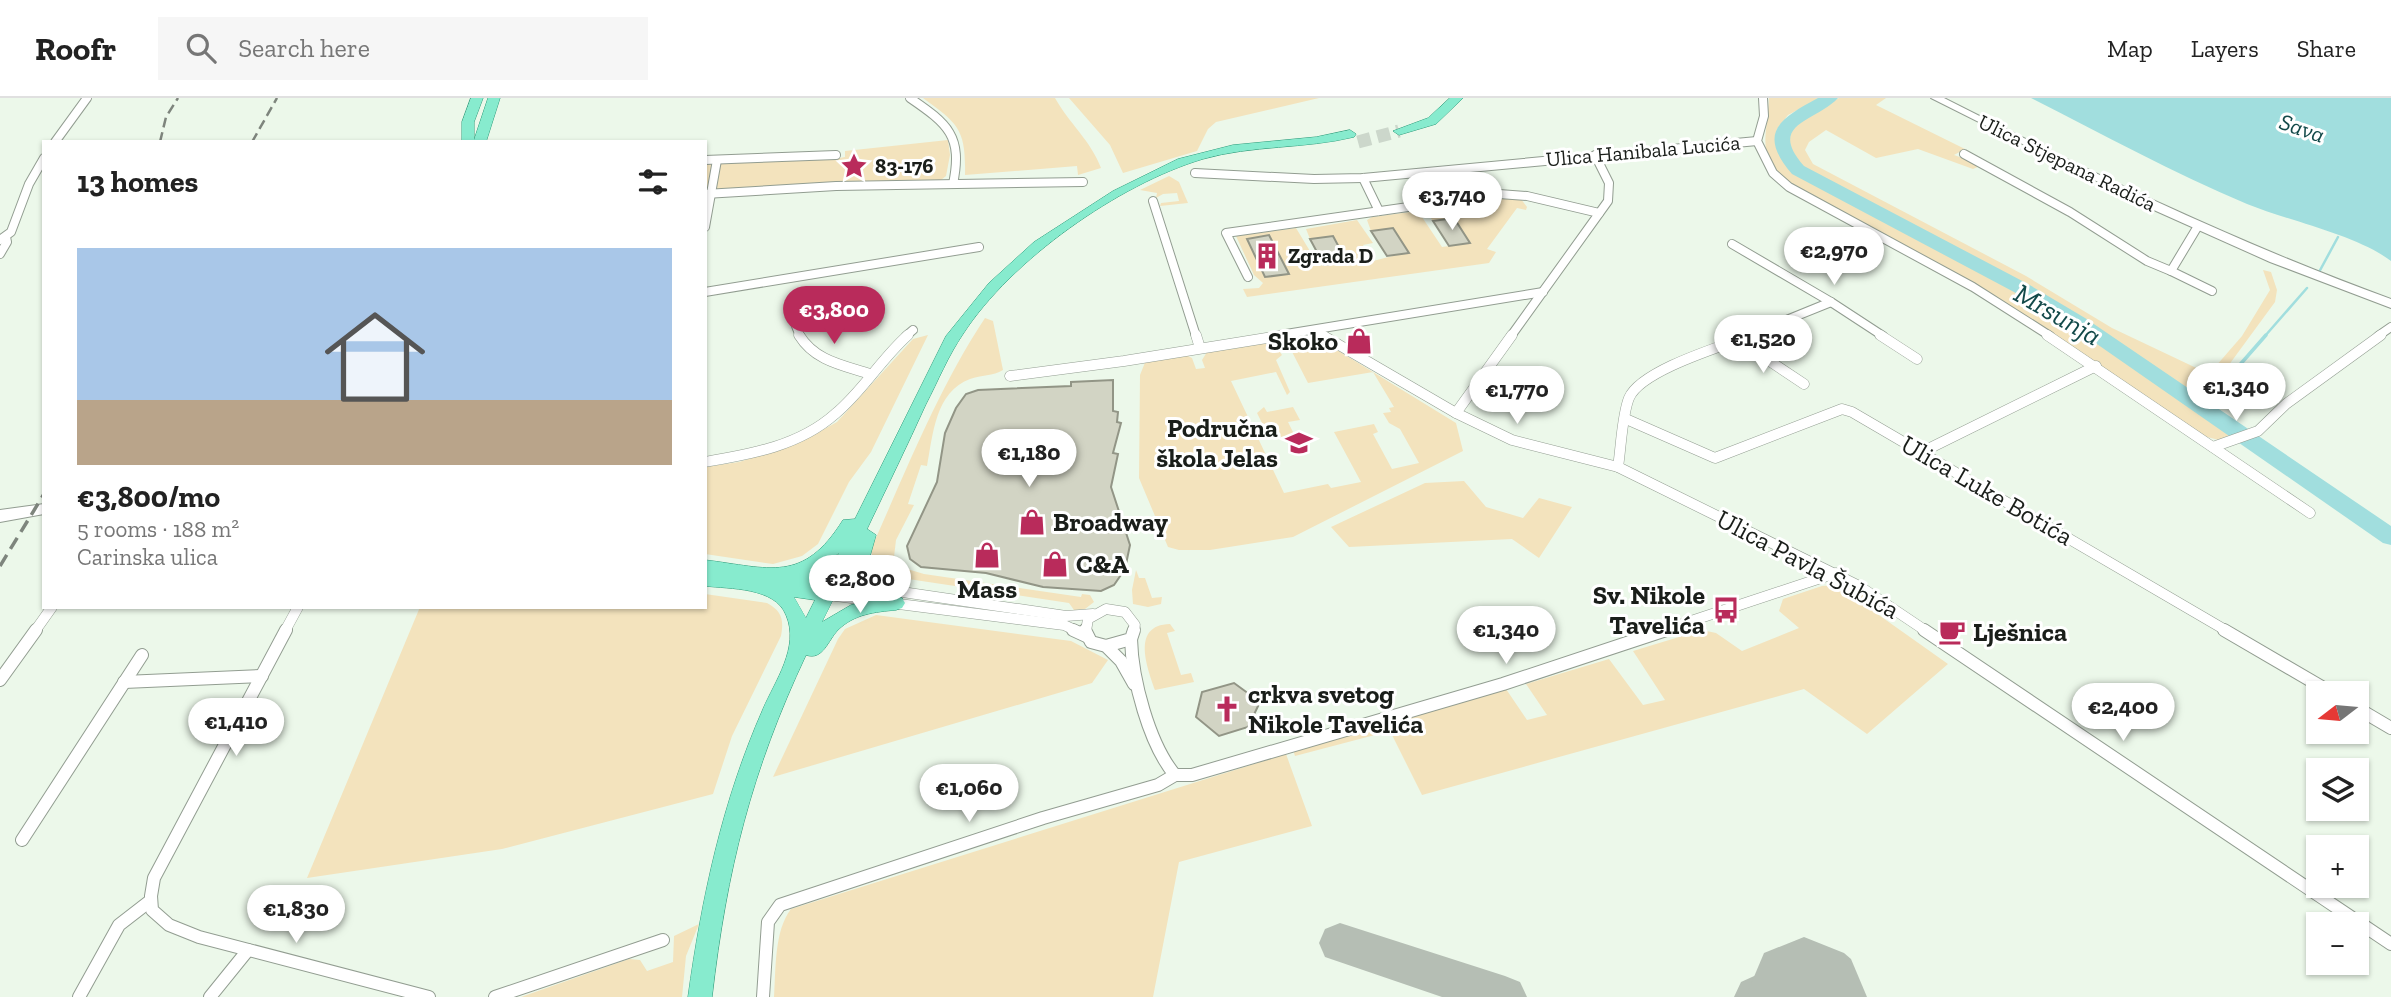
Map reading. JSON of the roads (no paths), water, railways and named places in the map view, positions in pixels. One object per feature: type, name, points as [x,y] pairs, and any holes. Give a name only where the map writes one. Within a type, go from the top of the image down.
[{"type":"main road","points":[[468,140],[468,122],[477,98]]},
{"type":"main road","points":[[481,140],[494,98]]},
{"type":"main road","points":[[1450,98],[1395,127],[1432,121],[1457,98]]},
{"type":"main road","name":"Ulica Stjepana Radića","points":[[1936,98],[2198,226],[2309,274],[2391,304]]},
{"type":"main road","points":[[700,997],[714,902],[727,840],[745,778],[868,508],[952,338],[969,315],[1006,275],[1086,212],[1164,170],[1214,152],[1259,146],[1316,151],[1354,138]]},
{"type":"main road","points":[[780,575],[806,568],[827,557],[858,513],[868,508]]},
{"type":"main road","points":[[868,508],[869,528],[860,554],[861,564],[871,578],[895,597]]},
{"type":"main road","points":[[0,516],[42,509]]},
{"type":"main road","points":[[707,567],[780,575],[831,588]]},
{"type":"main road","points":[[707,579],[752,585],[831,588]]},
{"type":"main road","points":[[752,585],[782,596],[797,613],[799,635],[793,668]]},
{"type":"main road","points":[[775,708],[795,682],[828,626],[850,611],[895,597]]},
{"type":"street","points":[[56,140],[87,98]]},
{"type":"street","points":[[910,98],[939,117],[953,132],[958,155],[953,184]]},
{"type":"street","points":[[1763,98],[1764,116],[1757,141],[1773,173],[1789,187],[1945,271],[2219,445],[2310,513]]},
{"type":"street","name":"Ulica Hanibala Lucića","points":[[1195,173],[1314,179],[1363,178],[1757,141]]},
{"type":"street","name":"Ulica Stjepana Radića","points":[[1964,154],[2070,212],[2147,261],[2212,291]]},
{"type":"street","points":[[707,160],[836,155]]},
{"type":"street","points":[[1456,413],[1611,194],[1609,182],[1595,155]]},
{"type":"street","points":[[717,160],[708,194],[836,186],[1083,182]]},
{"type":"street","points":[[0,254],[32,177],[42,161]]},
{"type":"street","points":[[1363,178],[1379,211]]},
{"type":"street","points":[[1248,278],[1226,233],[1513,194],[1599,213]]},
{"type":"street","points":[[1153,201],[1200,348]]},
{"type":"street","points":[[2171,271],[2198,226]]},
{"type":"street","points":[[1732,244],[1830,302],[1917,359]]},
{"type":"street","points":[[707,292],[979,247]]},
{"type":"street","points":[[1010,376],[1316,331],[1543,292]]},
{"type":"street","points":[[1618,467],[1629,398],[1637,387],[1653,376],[1830,302]]},
{"type":"street","points":[[793,321],[800,341],[813,354],[870,374]]},
{"type":"street","points":[[2219,445],[2258,431],[2286,404],[2391,327]]},
{"type":"street","points":[[707,462],[762,451],[807,433],[836,414],[913,330]]},
{"type":"street","name":"Ulica Pavla Šubića","points":[[1316,331],[1456,413],[1512,440],[1618,467],[1836,573],[1883,601],[2391,944]]},
{"type":"street","points":[[1738,340],[1804,384]]},
{"type":"street","points":[[1922,452],[2096,366]]},
{"type":"street","name":"Ulica Luke Botića","points":[[1626,419],[1715,458],[1842,409],[1852,412],[2312,681]]},
{"type":"street","points":[[763,997],[768,922],[780,905],[1043,818],[1158,785],[1175,775],[1192,775],[1503,684],[1836,573]]},
{"type":"street","points":[[831,588],[1064,625],[1086,636],[1095,645],[1108,648],[1117,647],[1131,639]]},
{"type":"street","points":[[895,597],[1066,616],[1093,614],[1106,609],[1125,612],[1135,625],[1130,652],[1141,696],[1165,763],[1175,775]]},
{"type":"street","points":[[0,680],[51,609]]},
{"type":"street","points":[[297,609],[154,878],[150,901],[153,914],[168,927],[429,997]]},
{"type":"street","points":[[1086,636],[1085,624],[1093,614]]},
{"type":"street","points":[[1108,648],[1121,661],[1141,696]]},
{"type":"street","points":[[22,839],[142,655]]},
{"type":"street","points":[[124,682],[262,676]]},
{"type":"street","points":[[2370,716],[2391,728]]},
{"type":"street","points":[[79,997],[119,925],[150,901]]},
{"type":"street","points":[[495,997],[663,940]]},
{"type":"street","points":[[211,997],[248,950]]},
{"type":"water","name":"Sava","points":[[2031,98],[2391,98],[2391,261],[2342,236],[2219,192]]},
{"type":"waterway","name":"Mrsunja","points":[[1830,98],[1795,119],[1782,135],[1782,145],[1787,157],[1798,170],[2021,288],[2078,322],[2391,537]]},
{"type":"waterway","points":[[2318,274],[2338,237]]},
{"type":"waterway","points":[[2265,336],[2307,288]]},
{"type":"waterway","points":[[2192,400],[2216,392],[2266,335]]},
{"type":"tunnel","points":[[1358,142],[1399,131]]},
{"type":"railway","points":[[160,140],[166,117],[178,98]]},
{"type":"railway","points":[[253,140],[277,98]]},
{"type":"railway","points":[[0,566],[42,497]]},
{"type":"place","name":"83-176","points":[[854,166]]},
{"type":"place","name":"Zgrada D","points":[[1267,256]]},
{"type":"place","name":"Skoko","points":[[1359,341]]},
{"type":"place","name":"Područna škola Jelas","points":[[1299,443]]},
{"type":"place","name":"Broadway","points":[[1032,522]]},
{"type":"place","name":"Mass","points":[[987,555]]},
{"type":"place","name":"C&A","points":[[1055,564]]},
{"type":"place","name":"Sv. Nikole Tavelića","points":[[1726,610]]},
{"type":"place","name":"Lješnica","points":[[1952,632]]},
{"type":"place","name":"crkva svetog Nikole Tavelića","points":[[1227,709]]}]
